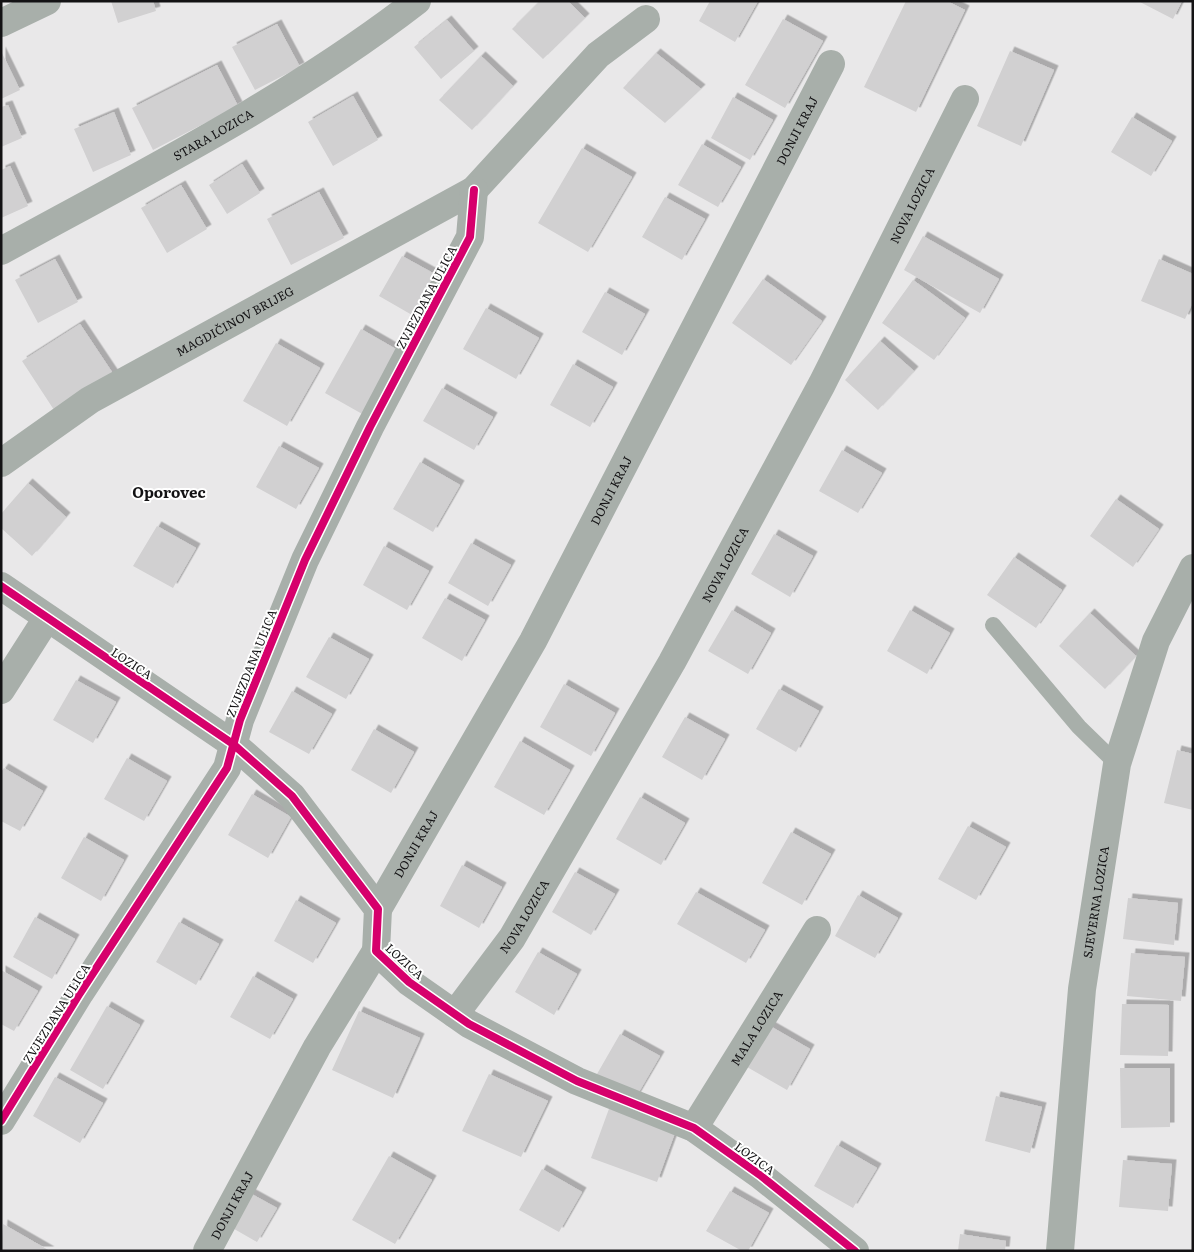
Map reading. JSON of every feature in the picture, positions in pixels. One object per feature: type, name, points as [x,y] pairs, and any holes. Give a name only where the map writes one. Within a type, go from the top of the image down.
[{"type":"street","points":[[1,23],[47,1]]},
{"type":"street","name":"STARA LOZICA","points":[[1,251],[248,116],[364,42],[417,1]]},
{"type":"street","name":"MAGDIČINOV BRIJEG","points":[[1,462],[90,400],[474,190],[598,55],[646,19]]},
{"type":"street","name":"DONJI KRAJ","points":[[378,909],[533,641],[831,64]]},
{"type":"street","name":"NOVA LOZICA","points":[[455,1014],[512,938],[672,662],[822,384],[966,98]]},
{"type":"street","name":"ZVJEZDANA ULICA","points":[[1,1121],[80,993],[227,768],[240,720],[304,560],[370,427],[470,237],[474,190]]},
{"type":"street","name":"SJEVERNA LOZICA","points":[[1060,1251],[1082,989],[1117,764],[1156,641],[1193,568]]},
{"type":"street","name":"LOZICA","points":[[1,586],[233,744],[292,796],[378,909],[376,951],[409,982],[469,1024],[577,1081],[694,1128],[760,1175],[856,1251]]},
{"type":"street","points":[[1,690],[47,618]]},
{"type":"street","name":"MALA LOZICA","points":[[694,1128],[817,930]]},
{"type":"street","name":"DONJI KRAJ","points":[[207,1251],[317,1047],[376,951]]},
{"type":"lane","points":[[992,625],[1079,727],[1117,764]]},
{"type":"building","points":[[111,1],[153,1],[156,11],[118,23]]},
{"type":"building","points":[[540,1],[568,1],[585,18],[543,59],[512,29]]},
{"type":"building","points":[[710,1],[758,1],[735,42],[699,21]]},
{"type":"building","points":[[906,1],[947,1],[965,10],[916,112],[864,87]]},
{"type":"building","points":[[1138,1],[1182,1],[1173,19]]},
{"type":"building","points":[[783,19],[823,41],[785,108],[745,85]]},
{"type":"building","points":[[447,20],[474,51],[441,79],[414,47]]},
{"type":"building","points":[[277,24],[300,67],[255,90],[232,47]]},
{"type":"building","points":[[1,51],[20,90],[1,99]]},
{"type":"building","points":[[1010,51],[1054,70],[1021,146],[977,126]]},
{"type":"building","points":[[656,53],[701,89],[665,123],[623,88]]},
{"type":"building","points":[[481,56],[513,86],[472,130],[439,100]]},
{"type":"building","points":[[217,65],[238,106],[153,150],[132,108]]},
{"type":"building","points":[[353,96],[378,140],[333,166],[308,122]]},
{"type":"building","points":[[733,97],[773,120],[750,160],[711,138]]},
{"type":"building","points":[[8,105],[22,138],[1,147],[1,107]]},
{"type":"building","points":[[114,112],[131,155],[93,172],[74,129]]},
{"type":"building","points":[[1132,117],[1172,141],[1151,176],[1111,152]]},
{"type":"building","points":[[702,144],[741,167],[718,207],[678,185]]},
{"type":"building","points":[[582,148],[632,177],[588,252],[538,223]]},
{"type":"building","points":[[242,164],[260,193],[227,214],[209,185]]},
{"type":"building","points":[[10,166],[28,206],[1,218],[1,170]]},
{"type":"building","points":[[181,185],[207,229],[167,253],[141,208]]},
{"type":"building","points":[[319,192],[344,238],[291,265],[267,219]]},
{"type":"building","points":[[665,197],[705,219],[682,260],[642,237]]},
{"type":"building","points":[[923,236],[999,279],[980,313],[904,270]]},
{"type":"building","points":[[402,256],[442,278],[419,319],[379,296]]},
{"type":"building","points":[[55,259],[78,302],[38,323],[15,280]]},
{"type":"building","points":[[1159,259],[1193,274],[1193,302],[1185,319],[1141,301]]},
{"type":"building","points":[[763,279],[822,321],[791,365],[732,323]]},
{"type":"building","points":[[913,280],[965,318],[934,360],[882,323]]},
{"type":"building","points":[[605,292],[645,314],[622,355],[582,332]]},
{"type":"building","points":[[486,308],[539,338],[516,379],[463,349]]},
{"type":"building","points":[[80,324],[114,375],[56,413],[22,361]]},
{"type":"building","points":[[361,329],[401,352],[364,415],[325,393]]},
{"type":"building","points":[[880,341],[914,371],[878,410],[845,380]]},
{"type":"building","points":[[276,343],[320,368],[287,426],[243,401]]},
{"type":"building","points":[[573,364],[613,387],[590,427],[550,405]]},
{"type":"building","points":[[442,388],[493,417],[474,450],[423,421]]},
{"type":"building","points":[[279,446],[319,468],[296,509],[256,487]]},
{"type":"building","points":[[842,450],[882,473],[858,513],[819,491]]},
{"type":"building","points":[[420,462],[460,485],[433,532],[393,509]]},
{"type":"building","points":[[28,483],[66,517],[32,556],[1,528],[1,514]]},
{"type":"building","points":[[1116,499],[1159,529],[1133,567],[1090,536]]},
{"type":"building","points":[[157,526],[196,548],[173,588],[133,566]]},
{"type":"building","points":[[774,534],[813,556],[790,597],[751,574]]},
{"type":"building","points":[[471,543],[511,565],[488,606],[448,583]]},
{"type":"building","points":[[384,546],[429,571],[407,610],[363,585]]},
{"type":"building","points":[[1014,557],[1062,590],[1036,628],[987,595]]},
{"type":"building","points":[[445,598],[485,620],[462,661],[422,638]]},
{"type":"building","points":[[732,610],[771,633],[748,674],[708,651]]},
{"type":"building","points":[[910,610],[950,633],[927,674],[887,651]]},
{"type":"building","points":[[1090,613],[1136,656],[1105,689],[1059,646]]},
{"type":"building","points":[[329,637],[369,659],[346,699],[306,677]]},
{"type":"building","points":[[76,680],[116,702],[93,743],[53,720]]},
{"type":"building","points":[[564,684],[615,713],[591,756],[540,727]]},
{"type":"building","points":[[779,689],[819,711],[796,752],[756,729]]},
{"type":"building","points":[[292,691],[332,714],[309,754],[269,732]]},
{"type":"building","points":[[685,717],[725,739],[702,780],[662,757]]},
{"type":"building","points":[[374,729],[414,752],[391,793],[351,770]]},
{"type":"building","points":[[520,741],[570,770],[544,815],[494,787]]},
{"type":"building","points":[[1177,750],[1193,754],[1193,810],[1164,803]]},
{"type":"building","points":[[127,758],[167,781],[144,821],[104,799]]},
{"type":"building","points":[[4,768],[43,791],[20,831],[1,821],[1,772]]},
{"type":"building","points":[[252,794],[291,817],[268,858],[228,835]]},
{"type":"building","points":[[640,797],[685,823],[661,865],[616,839]]},
{"type":"building","points":[[968,826],[1006,847],[976,900],[938,879]]},
{"type":"building","points":[[791,832],[831,854],[802,905],[762,883]]},
{"type":"building","points":[[84,837],[124,860],[101,901],[61,878]]},
{"type":"building","points":[[462,865],[502,887],[479,928],[440,906]]},
{"type":"building","points":[[575,872],[615,894],[591,935],[552,912]]},
{"type":"building","points":[[696,892],[765,930],[746,963],[677,924]]},
{"type":"building","points":[[858,895],[898,918],[875,958],[835,936]]},
{"type":"building","points":[[1128,898],[1178,903],[1174,945],[1123,939]]},
{"type":"building","points":[[296,900],[336,923],[313,963],[274,941]]},
{"type":"building","points":[[35,917],[75,939],[52,979],[13,957]]},
{"type":"building","points":[[179,922],[219,944],[196,985],[156,962]]},
{"type":"building","points":[[538,952],[577,974],[554,1015],[515,992]]},
{"type":"building","points":[[1131,953],[1185,957],[1181,1001],[1127,996]]},
{"type":"building","points":[[1,970],[38,991],[14,1031],[1,1024]]},
{"type":"building","points":[[253,976],[293,999],[270,1039],[230,1017]]},
{"type":"building","points":[[1122,1004],[1169,1005],[1168,1056],[1120,1055]]},
{"type":"building","points":[[107,1006],[140,1025],[103,1089],[70,1070]]},
{"type":"building","points":[[359,1011],[420,1038],[393,1098],[332,1070]]},
{"type":"building","points":[[770,1026],[810,1049],[787,1090],[747,1067]]},
{"type":"building","points":[[620,1034],[660,1056],[636,1097],[597,1074]]},
{"type":"building","points":[[1120,1068],[1170,1068],[1170,1127],[1121,1128]]},
{"type":"building","points":[[489,1074],[548,1101],[521,1157],[462,1131]]},
{"type":"building","points":[[55,1077],[103,1103],[80,1143],[33,1116]]},
{"type":"building","points":[[996,1096],[1042,1107],[1030,1153],[985,1141]]},
{"type":"building","points":[[610,1106],[676,1130],[657,1182],[591,1158]]},
{"type":"building","points":[[837,1145],[877,1168],[853,1208],[814,1186]]},
{"type":"building","points":[[389,1156],[432,1180],[395,1244],[352,1220]]},
{"type":"building","points":[[1123,1160],[1172,1164],[1168,1211],[1119,1207]]},
{"type":"building","points":[[542,1169],[582,1192],[559,1232],[519,1210]]},
{"type":"building","points":[[730,1191],[769,1213],[748,1251],[742,1251],[706,1231]]},
{"type":"building","points":[[248,1192],[277,1208],[257,1242],[229,1226]]},
{"type":"building","points":[[3,1224],[50,1251],[1,1251]]},
{"type":"building","points":[[960,1234],[1006,1241],[1005,1251],[958,1251]]},
{"type":"cycle path","points":[[1,1121],[80,993],[227,768],[240,720],[305,560],[370,427],[470,237],[474,190]]},
{"type":"cycle path","points":[[1,586],[233,744],[292,796],[378,909],[376,951],[409,982],[469,1024],[577,1081],[694,1128],[760,1175],[855,1251]]},
{"type":"district","name":"Oporovec","points":[[169,491]]}]
